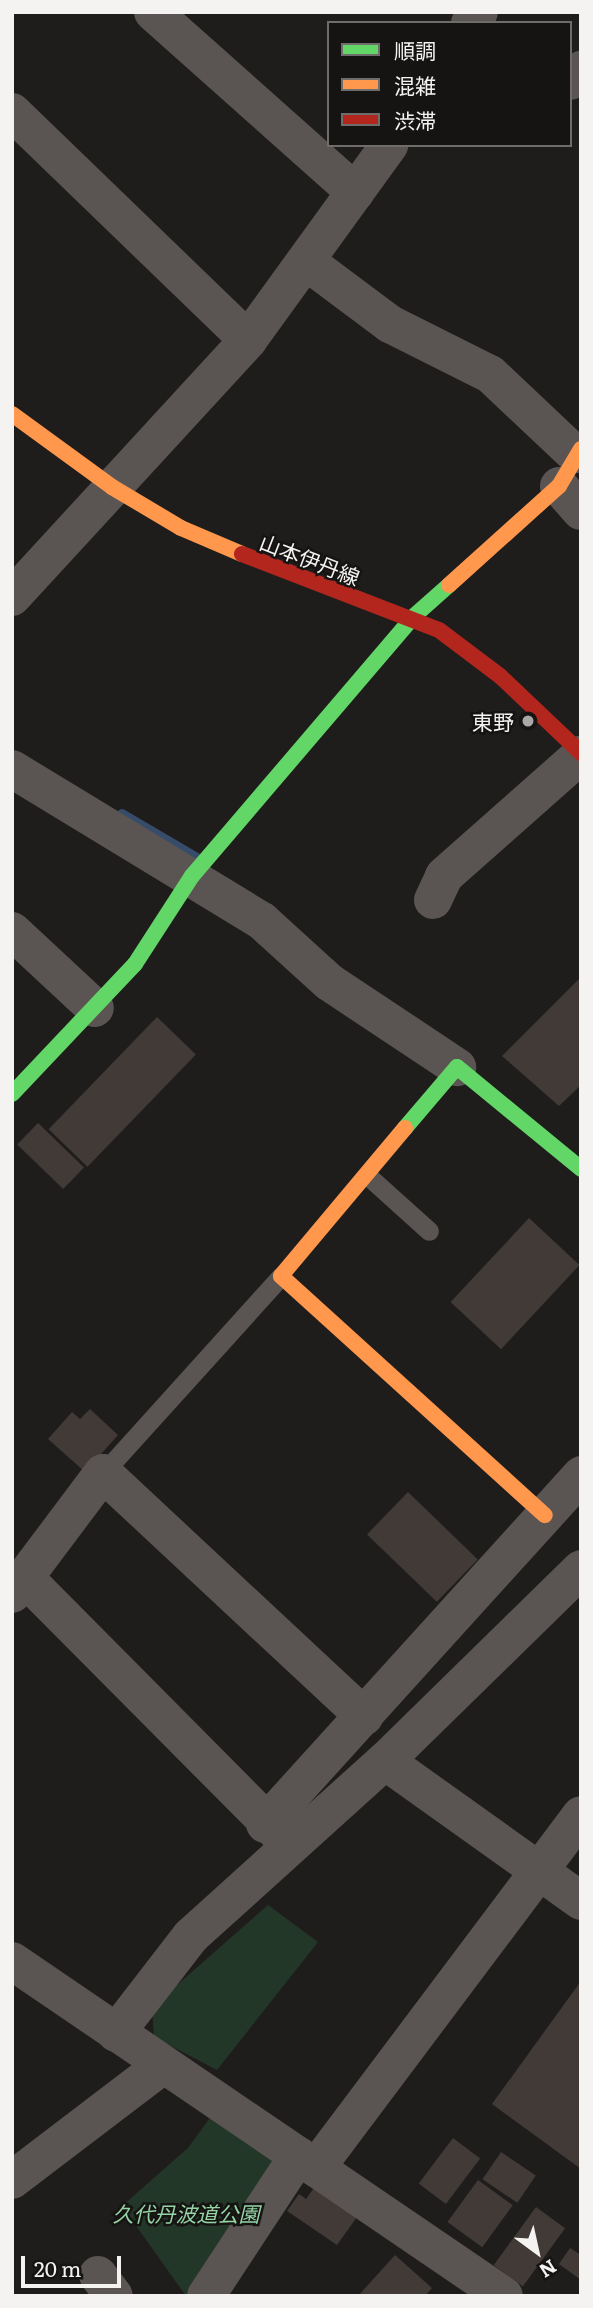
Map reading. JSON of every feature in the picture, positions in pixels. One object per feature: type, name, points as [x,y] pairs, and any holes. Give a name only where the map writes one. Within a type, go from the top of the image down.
[{"type":"street","points":[[158,14],[236,100],[355,192]]},
{"type":"street","points":[[12,112],[234,321],[248,340]]},
{"type":"street","points":[[12,597],[248,340],[307,262],[388,147]]},
{"type":"street","points":[[12,1094],[135,964],[192,876],[414,617],[574,475],[490,374],[390,324],[307,262]]},
{"type":"street","name":"山本伊丹線","points":[[12,414],[112,487],[181,528],[342,595],[414,617],[439,630],[500,676],[578,745]]},
{"type":"street","points":[[433,900],[444,876],[578,745]]},
{"type":"street","points":[[12,769],[262,921],[329,982],[457,1067],[581,1169]]},
{"type":"street","points":[[12,931],[95,1008]]},
{"type":"street","points":[[457,1067],[368,1176],[281,1276],[447,1439],[545,1515]]},
{"type":"street","points":[[279,1836],[18,1585],[103,1473],[364,1716]]},
{"type":"street","points":[[116,2033],[191,1936],[279,1836],[364,1716],[581,1475]]},
{"type":"street","points":[[279,1836],[385,1761],[581,1569]]},
{"type":"street","points":[[385,1761],[581,1901]]},
{"type":"street","points":[[206,2296],[307,2162],[540,1873],[581,1815]]},
{"type":"street","points":[[12,1961],[307,2162],[489,2292]]},
{"type":"street","points":[[12,2180],[163,2065]]},
{"type":"lane","points":[[368,1176],[429,1231]]},
{"type":"lane","points":[[103,1473],[281,1276]]},
{"type":"green space","points":[[268,1905],[318,1942],[217,2070],[154,2037],[152,2007]]},
{"type":"green space","name":"久代丹波道公園","points":[[215,2111],[282,2155],[186,2296],[122,2206],[188,2148]]},
{"type":"building","points":[[581,977],[581,1085],[559,1106],[502,1056]]},
{"type":"building","points":[[157,1017],[196,1055],[87,1167],[49,1129]]},
{"type":"building","points":[[38,1123],[84,1167],[63,1189],[17,1145]]},
{"type":"building","points":[[529,1218],[579,1265],[501,1349],[451,1302]]},
{"type":"building","points":[[90,1409],[118,1435],[85,1472],[48,1439],[72,1412],[80,1419]]},
{"type":"building","points":[[408,1492],[478,1559],[437,1602],[367,1534]]},
{"type":"building","points":[[581,1981],[581,2169],[492,2104]]},
{"type":"building","points":[[453,2138],[480,2158],[446,2204],[419,2184]]},
{"type":"building","points":[[501,2152],[536,2175],[517,2203],[483,2179]]},
{"type":"building","points":[[478,2180],[513,2205],[482,2247],[447,2222]]},
{"type":"building","points":[[314,2188],[357,2217],[337,2245],[287,2211],[299,2194],[306,2199]]},
{"type":"building","points":[[536,2207],[565,2228],[523,2286],[494,2265]]},
{"type":"building","points":[[570,2248],[581,2255],[581,2280],[559,2264]]},
{"type":"building","points":[[395,2255],[432,2288],[425,2296],[358,2296]]},
{"type":"waterway","points":[[122,814],[197,858]]},
{"type":"traffic: fast","points":[[12,1094],[135,964],[192,876],[413,617],[449,585]]},
{"type":"traffic: fast","points":[[405,1128],[457,1067],[581,1169]]},
{"type":"traffic: slow","points":[[12,414],[112,487],[181,528],[242,554]]},
{"type":"traffic: slow","points":[[449,585],[559,486],[581,449]]},
{"type":"traffic: slow","points":[[405,1128],[281,1276],[545,1515]]},
{"type":"traffic: jam","points":[[242,554],[439,630],[500,676],[581,753]]},
{"type":"place","name":"東野","points":[[528,721]]}]
